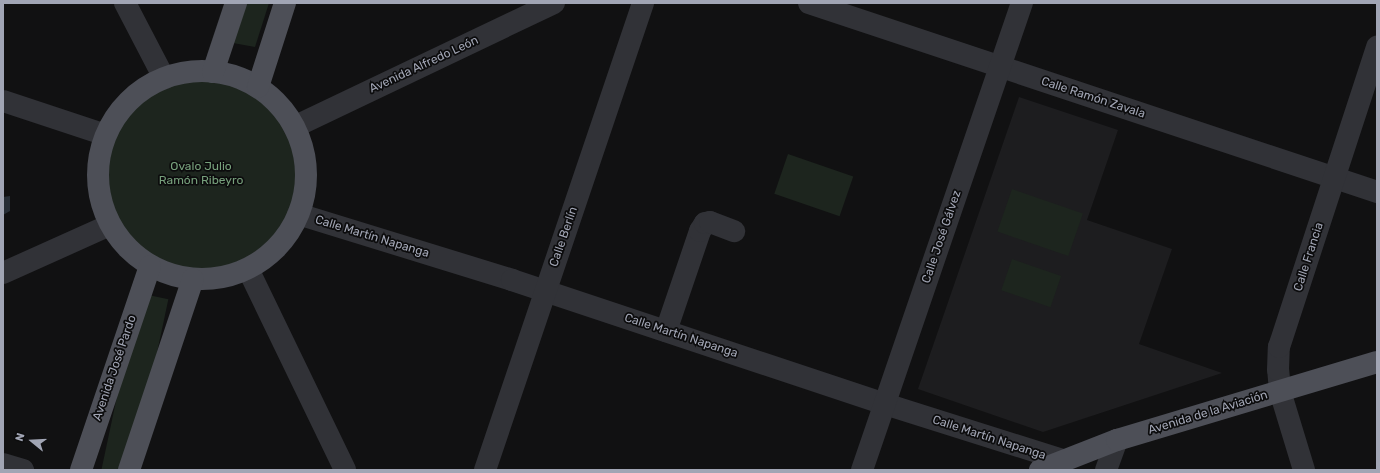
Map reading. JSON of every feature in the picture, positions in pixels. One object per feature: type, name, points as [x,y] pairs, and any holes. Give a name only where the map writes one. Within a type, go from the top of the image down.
[{"type":"main road","points":[[213,72],[236,3]]},
{"type":"main road","points":[[258,88],[285,3]]},
{"type":"main road","points":[[213,72],[234,76],[258,88],[278,105],[294,127],[301,144],[306,173],[304,192],[298,214],[278,246],[248,269],[222,278],[193,279],[171,275],[150,266],[127,248],[110,225],[101,202],[98,177],[99,157],[106,134],[125,105],[143,89],[164,78],[184,73],[213,72]]},
{"type":"main road","name":"Avenida José Pardo","points":[[81,470],[150,266]]},
{"type":"main road","points":[[129,470],[193,279]]},
{"type":"main road","name":"Avenida de la Aviación","points":[[1040,470],[1116,440],[1377,362]]},
{"type":"street","points":[[125,3],[164,78]]},
{"type":"street","name":"Avenida Alfredo León","points":[[294,127],[554,3]]},
{"type":"street","name":"Calle Berlín","points":[[484,470],[643,3]]},
{"type":"street","name":"Calle Ramón Zavala","points":[[809,3],[1377,192]]},
{"type":"street","name":"Calle José Gálvez","points":[[862,470],[1022,3]]},
{"type":"street","name":"Calle Francia","points":[[1304,470],[1280,390],[1278,370],[1279,347],[1377,46]]},
{"type":"street","points":[[3,101],[106,134]]},
{"type":"street","name":"Calle Martín Napanga","points":[[298,214],[545,291],[885,404],[1063,460]]},
{"type":"street","points":[[666,331],[700,231],[705,223],[710,222],[734,231]]},
{"type":"street","points":[[3,273],[110,225]]},
{"type":"street","points":[[248,269],[345,470]]},
{"type":"street","points":[[1106,470],[1116,440]]},
{"type":"street","points":[[3,464],[22,470]]},
{"type":"shaded area","points":[[1019,97],[1118,130],[1087,220],[1172,249],[1139,344],[1222,373],[1043,432],[918,389]]},
{"type":"shaded area","points":[[10,196],[10,211],[3,215],[3,197]]},
{"type":"green space","points":[[246,3],[269,3],[255,47],[233,43]]},
{"type":"green space","name":"Ovalo Julio Ramón Ribeyro","points":[[201,79],[220,81],[237,86],[254,95],[268,107],[280,121],[289,138],[294,155],[296,174],[294,193],[289,210],[280,227],[268,241],[254,253],[237,262],[220,267],[201,269],[182,267],[165,262],[148,253],[134,241],[122,227],[113,210],[108,193],[106,174],[108,155],[113,138],[122,121],[134,107],[148,95],[165,86],[182,81]]},
{"type":"green space","points":[[788,154],[853,176],[840,216],[774,194]]},
{"type":"green space","points":[[1012,189],[1083,213],[1068,256],[997,232]]},
{"type":"green space","points":[[1012,259],[1061,276],[1050,307],[1001,290]]},
{"type":"green space","points":[[139,293],[168,299],[132,470],[101,470]]}]
